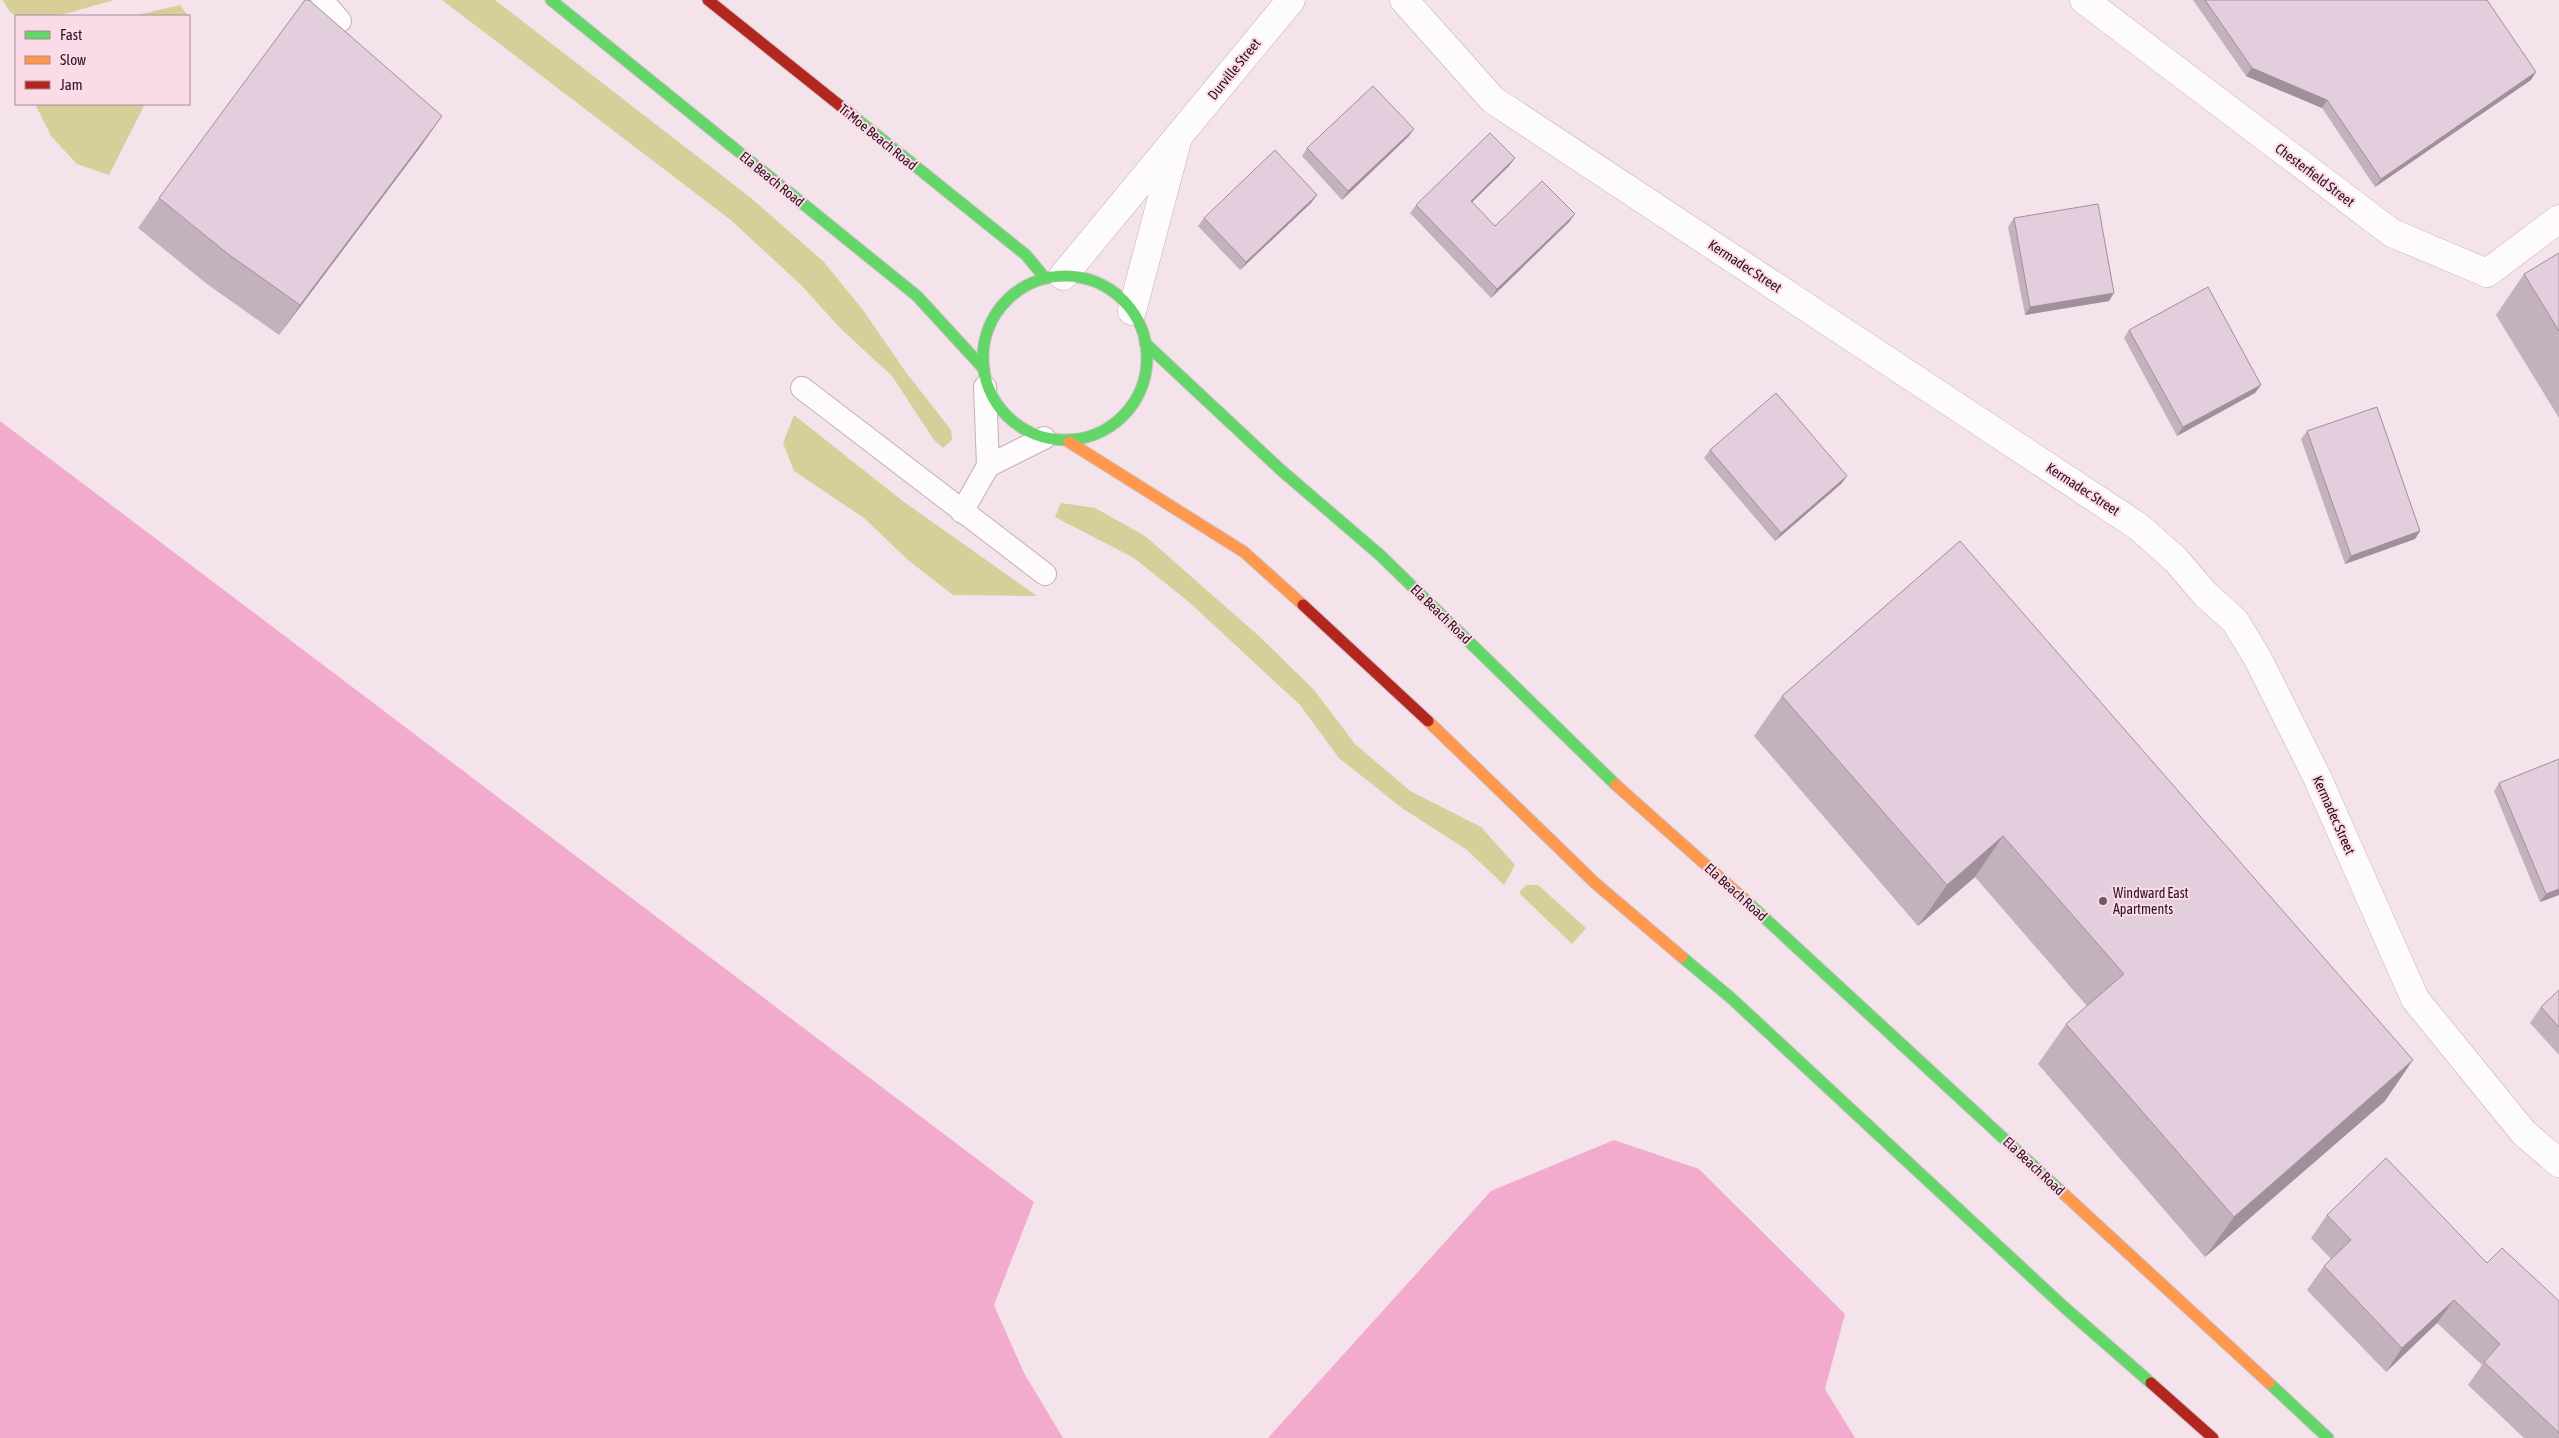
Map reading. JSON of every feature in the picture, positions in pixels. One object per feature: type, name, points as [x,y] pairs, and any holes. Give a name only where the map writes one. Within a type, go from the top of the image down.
[{"type":"highway","name":"Ela Beach Road","points":[[551,0],[918,296],[985,378]]},
{"type":"highway","name":"Tr Moe Beach Road","points":[[708,0],[1054,277]]},
{"type":"highway","points":[[1069,442],[1100,432],[1119,420],[1133,404],[1143,385],[1147,365],[1145,343],[1132,312],[1119,296],[1102,284],[1082,278],[1054,277],[1017,292],[1005,302],[991,322],[984,344],[985,378],[1012,425],[1044,438],[1069,442],[1244,552],[1387,682],[1595,883],[1731,998],[2064,1306],[2213,1438]]},
{"type":"highway","name":"Ela Beach Road","points":[[1145,343],[1282,471],[1380,555],[1615,784],[1797,947],[2328,1438]]},
{"type":"street","name":"Durville Street","points":[[1054,277],[1178,139],[1291,0]]},
{"type":"street","name":"Kermadec Street","points":[[1404,0],[1493,100],[2139,527],[2176,560],[2205,594],[2235,621],[2258,659],[2318,777],[2416,999],[2524,1133],[2559,1163]]},
{"type":"street","name":"Chesterfield Street","points":[[2084,0],[2392,233],[2487,273],[2559,219]]},
{"type":"street","points":[[1132,312],[1178,139]]},
{"type":"lane","points":[[322,0],[340,21]]},
{"type":"lane","points":[[962,512],[988,466],[985,378]]},
{"type":"lane","points":[[802,388],[962,512],[1046,574]]},
{"type":"lane","points":[[988,466],[1044,438]]},
{"type":"shaded area","points":[[3,0],[114,0],[58,15],[16,15],[7,8]]},
{"type":"shaded area","points":[[442,0],[495,0],[751,198],[823,261],[863,310],[905,371],[951,430],[952,440],[943,448],[934,440],[892,376],[840,328],[802,286],[732,221]]},
{"type":"shaded area","points":[[180,5],[187,15],[137,15]]},
{"type":"shaded area","points":[[36,105],[144,105],[109,175],[77,164],[51,136]]},
{"type":"shaded area","points":[[794,415],[904,502],[1037,596],[953,595],[908,560],[864,518],[794,471],[783,443]]},
{"type":"shaded area","points":[[0,421],[1034,1202],[994,1305],[1024,1373],[1063,1438],[0,1438]]},
{"type":"shaded area","points":[[1061,503],[1095,508],[1145,536],[1260,637],[1314,690],[1355,744],[1410,791],[1481,827],[1515,865],[1504,885],[1467,850],[1402,808],[1339,758],[1300,705],[1189,602],[1134,558],[1055,517]]},
{"type":"shaded area","points":[[1526,885],[1538,885],[1586,928],[1572,944],[1519,893]]},
{"type":"shaded area","points":[[1614,1140],[1699,1169],[1845,1314],[1825,1389],[1855,1438],[1268,1438],[1491,1191]]},
{"type":"building","points":[[305,0],[309,0],[442,116],[300,305],[228,254],[159,198]]},
{"type":"building","points":[[2205,0],[2487,0],[2536,72],[2381,179],[2327,100],[2252,68]]},
{"type":"building","points":[[1373,86],[1414,129],[1348,191],[1307,148]]},
{"type":"building","points":[[1490,133],[1515,158],[1471,201],[1495,226],[1542,181],[1575,214],[1497,289],[1416,205]]},
{"type":"building","points":[[1275,150],[1317,195],[1246,262],[1204,218]]},
{"type":"building","points":[[2098,204],[2114,293],[2030,307],[2014,218]]},
{"type":"building","points":[[2559,253],[2559,331],[2524,274]]},
{"type":"building","points":[[2208,287],[2261,385],[2183,427],[2129,330]]},
{"type":"building","points":[[1776,393],[1847,476],[1781,533],[1710,450]]},
{"type":"building","points":[[2377,407],[2420,531],[2351,556],[2307,431]]},
{"type":"building","name":"Windward East Apartments","points":[[1960,541],[2413,1060],[2234,1217],[2066,1024],[2124,974],[2003,836],[1947,885],[1782,696]]},
{"type":"building","points":[[2559,759],[2559,889],[2546,894],[2499,783]]},
{"type":"building","points":[[2559,990],[2559,1027],[2541,1007]]},
{"type":"building","points":[[2386,1158],[2487,1263],[2502,1248],[2559,1301],[2559,1433],[2484,1362],[2500,1344],[2454,1300],[2402,1348],[2324,1266],[2351,1240],[2327,1215]]},
{"type":"traffic: fast","points":[[551,0],[917,296],[984,369]]},
{"type":"traffic: fast","points":[[848,112],[1026,255],[1045,278]]},
{"type":"traffic: fast","points":[[1057,276],[1073,276],[1096,282],[1111,290],[1123,300],[1133,312],[1141,327],[1147,350],[1147,358],[1147,366],[1141,389],[1133,404],[1123,416],[1111,426],[1096,434],[1073,440],[1057,440],[1034,434],[1019,426],[997,404],[987,382],[983,366],[983,350],[989,327],[997,312],[1019,290],[1041,280],[1057,276]]},
{"type":"traffic: fast","points":[[1145,343],[1282,471],[1380,555],[1616,785]]},
{"type":"traffic: fast","points":[[1743,898],[2065,1195]]},
{"type":"traffic: fast","points":[[1682,957],[1731,998],[2064,1307],[2151,1383]]},
{"type":"traffic: fast","points":[[2269,1383],[2328,1438]]},
{"type":"traffic: slow","points":[[1069,442],[1244,552],[1303,605]]},
{"type":"traffic: slow","points":[[1428,721],[1595,883],[1682,957]]},
{"type":"traffic: slow","points":[[1616,785],[1743,898]]},
{"type":"traffic: slow","points":[[2065,1195],[2269,1383]]},
{"type":"traffic: jam","points":[[708,0],[848,112]]},
{"type":"traffic: jam","points":[[1303,605],[1428,721]]},
{"type":"traffic: jam","points":[[2151,1383],[2213,1438]]},
{"type":"place","name":"Windward East Apartments","points":[[2103,901]]}]
